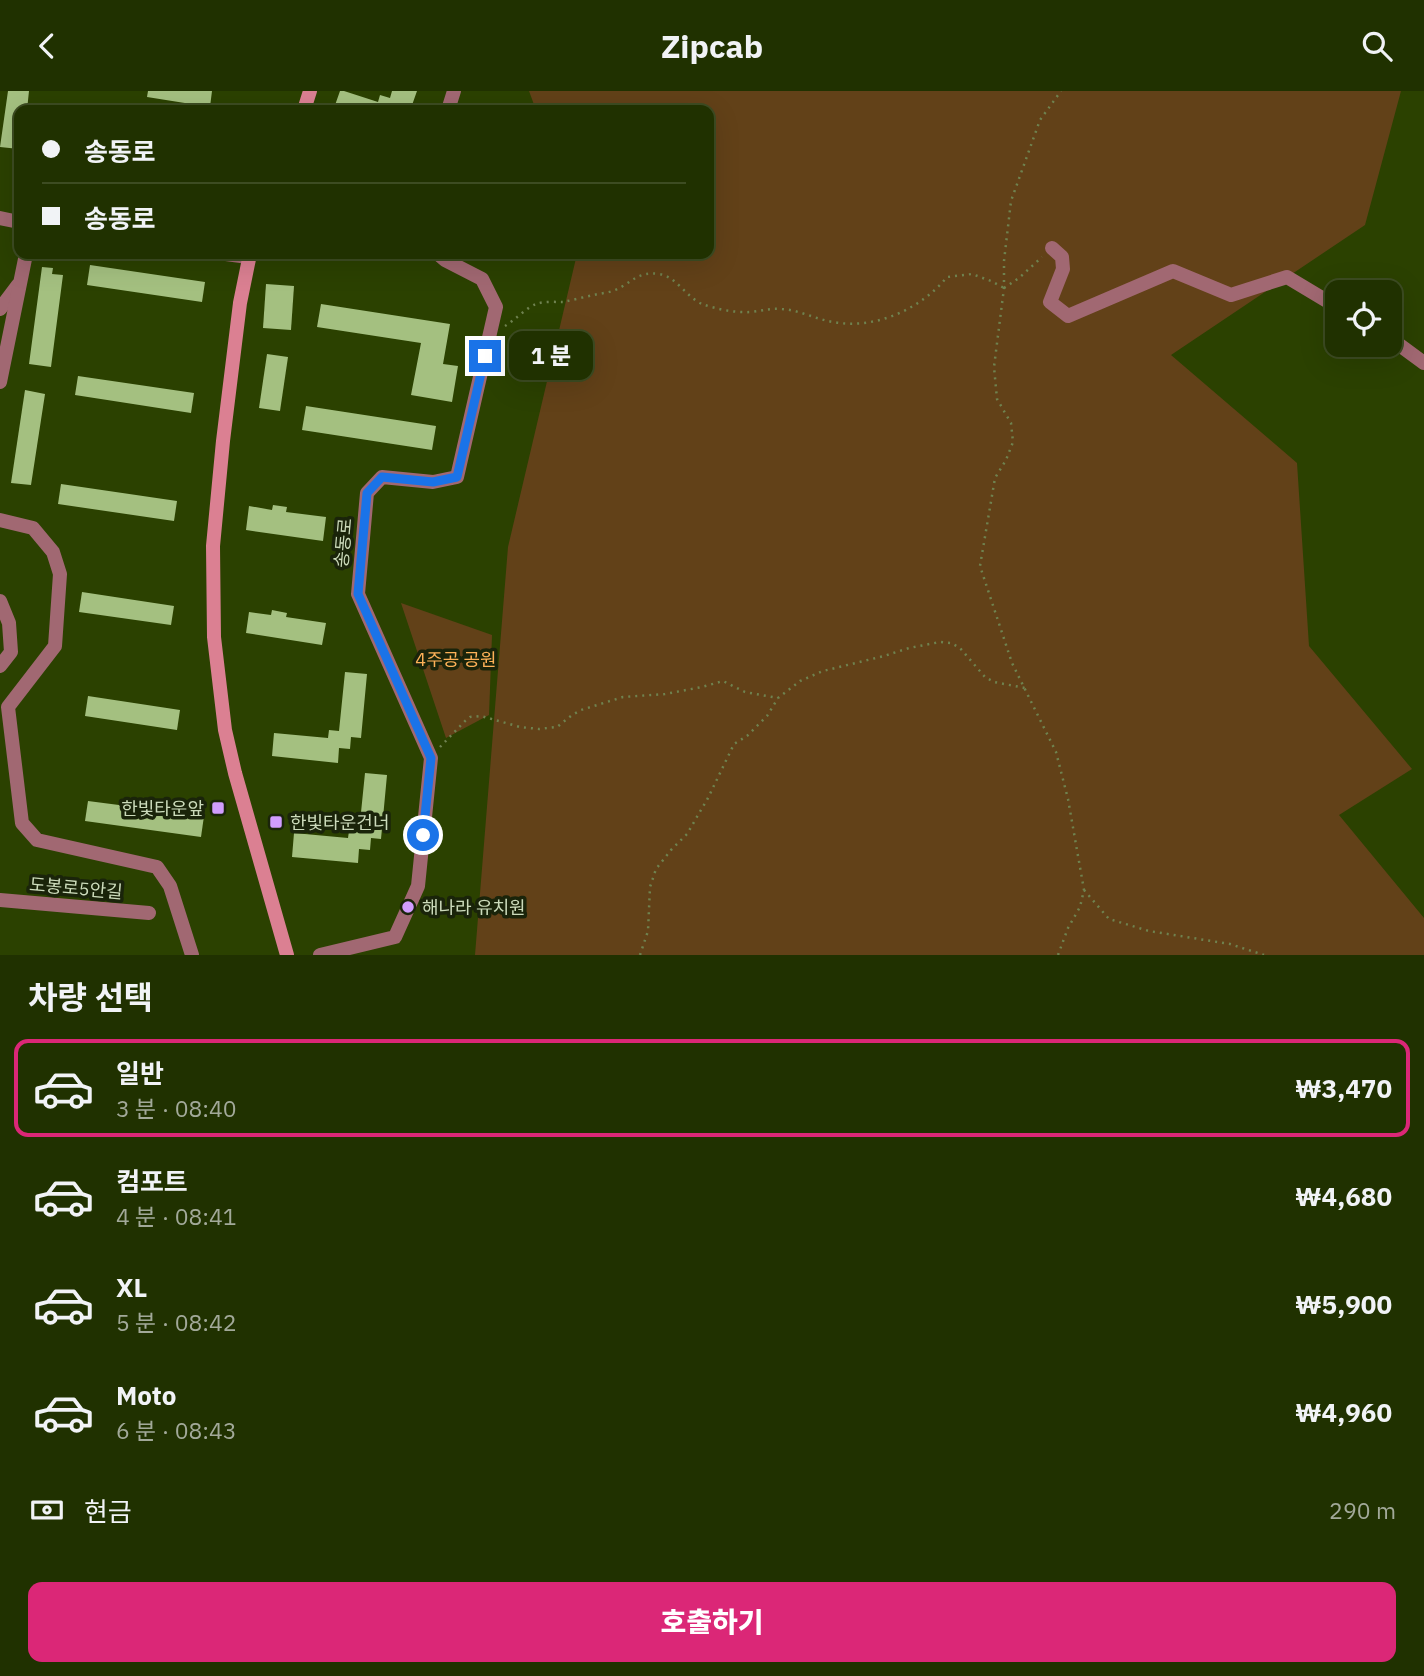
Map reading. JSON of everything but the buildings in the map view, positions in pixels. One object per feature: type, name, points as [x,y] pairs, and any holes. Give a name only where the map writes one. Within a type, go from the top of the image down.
[{"type":"street","points":[[1052,248],[1062,257],[1063,269],[1050,302],[1068,316],[1173,271],[1231,295],[1287,277],[1325,300]]},
{"type":"street","points":[[0,382],[25,259]]},
{"type":"street","points":[[248,259],[226,413],[213,546],[214,637],[227,741],[287,955]]},
{"type":"street","name":"송동로","points":[[320,955],[365,950],[395,937],[418,886],[431,758],[358,594],[367,493],[382,477],[433,482],[457,477],[496,307],[482,279],[444,259]]},
{"type":"street","points":[[0,309],[21,280]]},
{"type":"street","points":[[1402,347],[1424,363]]},
{"type":"street","points":[[0,520],[33,529],[53,552],[60,574],[55,646],[8,706],[22,823],[37,840],[157,867],[170,886],[192,955]]},
{"type":"street","points":[[0,601],[9,623],[11,652],[0,666]]},
{"type":"street","name":"도봉로5안길","points":[[0,900],[149,913]]},
{"type":"path","points":[[1058,955],[1080,907],[1084,890],[1068,799],[1056,752],[1012,663],[980,566],[995,478],[1013,442],[1011,423],[997,399],[994,367],[1011,201],[1040,120],[1061,91]]},
{"type":"path","points":[[1004,288],[1052,248]]},
{"type":"path","points":[[490,332],[500,329],[537,304],[567,301],[615,290],[630,280],[649,273],[666,275],[694,299],[709,306],[739,311],[785,309],[821,320],[854,324],[892,317],[906,310],[938,288],[947,277],[972,274],[1004,288]]},
{"type":"path","points":[[640,955],[648,931],[650,887],[656,869],[687,834],[734,744],[747,736],[767,716],[778,698],[800,681],[823,671],[940,642],[951,643],[960,648],[985,677],[994,682],[1025,688]]},
{"type":"path","points":[[426,748],[440,747],[470,717],[481,716],[520,727],[558,727],[581,710],[623,697],[665,694],[723,681],[745,692],[778,698]]},
{"type":"path","points":[[1084,890],[1109,919],[1149,931],[1230,944],[1264,955]]},
{"type":"green space","points":[[529,91],[1401,91],[1365,225],[1171,355],[1297,463],[1309,646],[1412,769],[1339,815],[1424,918],[1424,955],[475,955],[508,547],[576,259],[714,259],[714,105],[534,105]]},
{"type":"green space","name":"4주공 공원","points":[[401,603],[492,635],[489,715],[446,738]]},
{"type":"place","name":"한빛타운앞","points":[[218,808]]},
{"type":"place","name":"한빛타운건너","points":[[276,822]]},
{"type":"place","name":"해나라 유치원","points":[[408,907]]},
{"type":"route","points":[[423,835],[431,758],[358,594],[367,493],[382,477],[433,482],[457,477],[485,356]]}]
